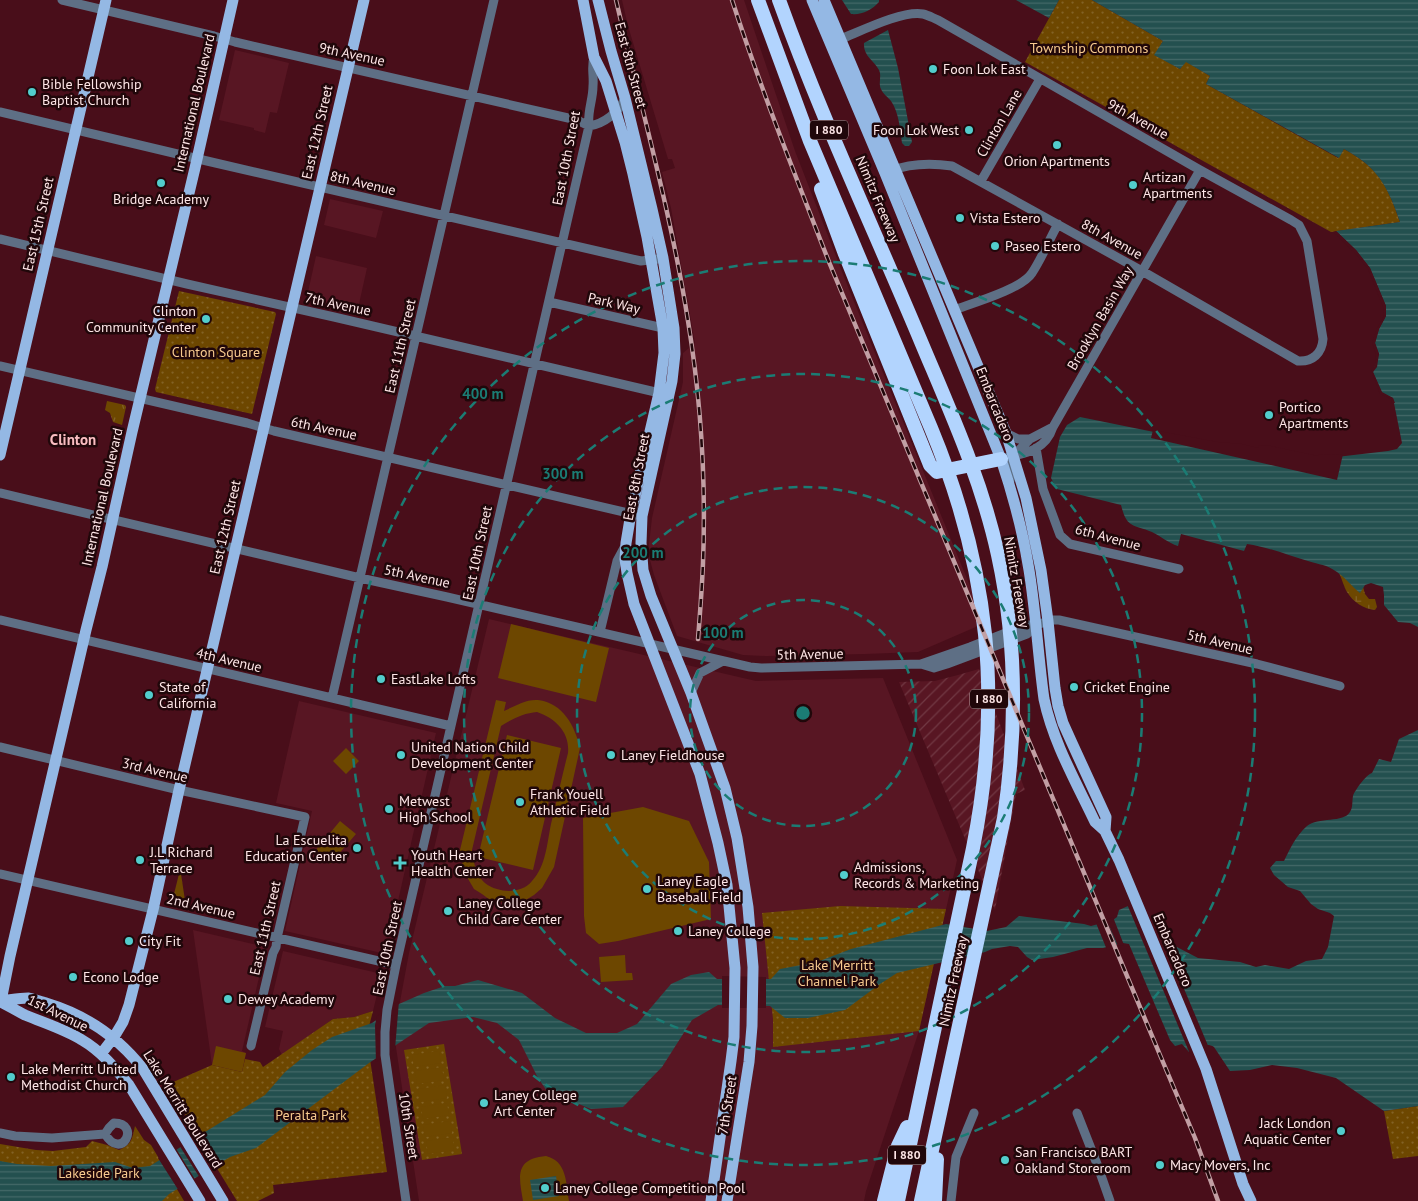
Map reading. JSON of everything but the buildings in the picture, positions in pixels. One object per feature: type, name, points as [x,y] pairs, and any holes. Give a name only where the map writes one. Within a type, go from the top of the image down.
[{"type":"highway","name":"Nimitz Freeway","points":[[758,0],[813,148],[940,451],[968,537],[977,577],[985,634],[988,667],[988,734],[986,766],[979,815],[898,1201]]},
{"type":"highway","name":"Nimitz Freeway","points":[[779,0],[826,122],[963,441],[987,510],[998,558],[1009,622],[1013,669],[1012,742],[1004,818],[921,1201]]},
{"type":"highway","points":[[781,64],[803,141],[832,221],[930,465],[937,472],[1007,457]]},
{"type":"highway","points":[[884,1201],[898,1146],[917,1108]]},
{"type":"highway","points":[[934,1201],[940,1114]]},
{"type":"main road","name":"International Boulevard","points":[[0,1001],[233,0]]},
{"type":"main road","name":"East 12th Street","points":[[101,1054],[114,1038],[123,1022],[153,910],[179,790],[364,0]]},
{"type":"main road","name":"East 8th Street","points":[[583,0],[594,58],[606,81],[616,111],[657,259]]},
{"type":"main road","name":"East 8th Street","points":[[598,0],[643,171],[669,328],[664,353],[664,394],[637,514],[626,543],[625,559],[629,587],[634,604],[700,774],[708,804],[727,885],[735,968],[734,1015]]},
{"type":"main road","name":"Embarcadero","points":[[812,0],[954,310],[1006,433],[1010,486],[1026,556],[1042,682],[1049,720],[1056,741],[1095,822],[1105,831],[1119,860],[1206,1069],[1243,1184]]},
{"type":"main road","name":"Embarcadero","points":[[824,0],[842,39],[890,171],[991,434],[1007,457],[1026,498],[1041,570],[1058,706],[1072,743],[1106,817],[1105,831]]},
{"type":"main road","name":"East 15th Street","points":[[0,455],[105,5]]},
{"type":"main road","name":"East 8th Street","points":[[637,514],[643,570],[651,596],[690,693],[725,788],[737,838],[748,907],[753,967],[753,1013]]},
{"type":"main road","name":"1st Avenue","points":[[0,1001],[28,998],[61,1008],[94,1024],[114,1038]]},
{"type":"main road","name":"1st Avenue","points":[[0,1001],[25,1014],[69,1032],[101,1054]]},
{"type":"main road","name":"7th Street","points":[[727,1201],[749,1062],[753,1013]]},
{"type":"main road","name":"7th Street","points":[[711,1201],[732,1061],[734,1015]]},
{"type":"main road","name":"Lake Merritt Boulevard","points":[[114,1038],[143,1069],[223,1201]]},
{"type":"main road","points":[[101,1054],[129,1085],[199,1200]]},
{"type":"main road","points":[[1243,1184],[1246,1201]]},
{"type":"main road","points":[[1243,1184],[1251,1201]]},
{"type":"street","name":"9th Avenue","points":[[62,0],[105,5],[224,38],[577,120],[589,126]]},
{"type":"street","name":"East 11th Street","points":[[332,698],[494,0]]},
{"type":"street","name":"9th Avenue","points":[[842,39],[898,17],[924,14],[938,20],[1299,225],[1307,241],[1323,339],[1318,354]]},
{"type":"street","name":"East 10th Street","points":[[385,1054],[385,1032],[396,965],[589,126],[587,116],[593,91],[592,63],[594,58]]},
{"type":"street","name":"Clinton Lane","points":[[981,181],[1040,79]]},
{"type":"street","points":[[589,126],[599,124],[620,108],[625,98]]},
{"type":"street","name":"8th Avenue","points":[[0,112],[641,261],[657,259]]},
{"type":"street","name":"8th Avenue","points":[[890,171],[913,164],[936,163],[952,166],[1142,271],[1298,361],[1312,359],[1318,354]]},
{"type":"street","name":"Brooklyn Basin Way","points":[[1007,457],[1036,448],[1050,437],[1053,427],[1200,170]]},
{"type":"street","points":[[954,310],[1024,282],[1032,275],[1058,224]]},
{"type":"street","name":"7th Avenue","points":[[0,239],[664,394]]},
{"type":"street","name":"Park Way","points":[[549,302],[669,328]]},
{"type":"street","name":"6th Avenue","points":[[0,366],[637,514]]},
{"type":"street","points":[[1007,457],[1030,439],[1053,427]]},
{"type":"street","points":[[1006,433],[1018,439],[1030,439]]},
{"type":"street","name":"6th Avenue","points":[[1036,448],[1042,489],[1060,535],[1070,544],[1179,569]]},
{"type":"street","name":"5th Avenue","points":[[0,493],[750,667],[921,664],[1026,625],[1036,626],[1052,620],[1062,620],[1257,664],[1340,686]]},
{"type":"street","name":"East 8th Street","points":[[600,632],[617,561],[626,543]]},
{"type":"street","name":"4th Avenue","points":[[0,620],[452,726]]},
{"type":"street","points":[[690,693],[700,673],[723,661]]},
{"type":"street","name":"3rd Avenue","points":[[0,747],[179,790],[305,817]]},
{"type":"street","name":"East 11th Street","points":[[251,1046],[305,817]]},
{"type":"street","name":"2nd Avenue","points":[[0,874],[396,965]]},
{"type":"street","name":"10th Street","points":[[385,1054],[406,1201]]},
{"type":"street","points":[[951,1201],[956,1157],[974,1113]]},
{"type":"street","points":[[1077,1113],[1098,1164],[1110,1201]]},
{"type":"street","points":[[0,1133],[15,1136],[52,1138],[105,1134]]},
{"type":"shaded area","points":[[622,0],[744,0],[795,151],[846,282],[985,623],[918,652],[743,655],[677,636],[654,575],[650,560],[649,544],[652,518],[683,382],[683,353],[695,343],[671,208],[662,172],[675,168],[672,159],[668,159]]},
{"type":"shaded area","points":[[235,50],[289,63],[277,113],[270,112],[265,133],[254,130],[254,128],[219,120]]},
{"type":"shaded area","points":[[330,199],[383,211],[376,238],[324,225]]},
{"type":"shaded area","points":[[316,256],[367,268],[357,313],[306,301]]},
{"type":"shaded area","name":"Laney College","points":[[489,619],[756,681],[883,678],[957,860],[919,1031],[864,1201],[419,1201],[394,1034],[409,953]]},
{"type":"shaded area","points":[[979,669],[1025,790],[1016,794],[995,910],[899,682],[935,681]]},
{"type":"shaded area","name":"La Escuelita Education Center","points":[[299,701],[436,733],[386,954],[285,931],[312,811],[276,803]]},
{"type":"shaded area","name":"Dewey Academy","points":[[193,930],[266,947],[242,1051],[246,1053],[242,1072],[212,1065]]},
{"type":"shaded area","points":[[283,951],[382,974],[373,1011],[354,1017],[333,1019],[282,1055],[279,1049],[283,1031],[265,1027]]},
{"type":"green space","name":"Township Commons","points":[[1059,0],[1092,0],[1163,41],[1155,55],[1180,69],[1185,61],[1210,76],[1206,84],[1338,158],[1344,149],[1357,157],[1377,174],[1390,197],[1400,222],[1331,232],[1025,62]]},
{"type":"green space","name":"Clinton Square","points":[[179,291],[275,312],[252,414],[156,392],[155,389]]},
{"type":"green space","points":[[107,401],[125,405],[122,425],[113,422],[110,413],[105,410]]},
{"type":"green space","points":[[1342,572],[1362,583],[1365,594],[1369,599],[1375,599],[1377,607],[1375,610],[1363,607],[1349,596],[1339,573]]},
{"type":"green space","points":[[511,624],[609,648],[596,702],[498,678]]},
{"type":"green space","points":[[496,700],[506,702],[504,711],[521,703],[534,700],[547,702],[554,706],[561,711],[571,724],[580,748],[554,867],[542,888],[524,901],[501,902],[490,900],[474,889],[464,872],[460,850]],"holes":[[[537,712],[560,727],[564,732],[568,745],[568,753],[545,854],[537,875],[525,887],[511,891],[491,887],[478,874],[472,850],[501,726],[527,714]]]},
{"type":"green space","name":"Frank Youell Athletic Field","points":[[507,735],[561,748],[533,870],[478,857]]},
{"type":"green space","points":[[346,748],[359,761],[346,774],[333,761]]},
{"type":"green space","name":"Laney Eagle Baseball Field","points":[[643,807],[689,821],[709,862],[711,919],[599,944],[586,933],[584,916],[583,818]]},
{"type":"green space","points":[[340,821],[356,834],[330,864],[315,851]]},
{"type":"green space","points":[[181,873],[186,907],[173,904],[172,902],[179,874]]},
{"type":"green space","name":"Lake Merritt Channel Park","points":[[840,906],[946,909],[919,1031],[773,1047],[773,1019],[762,913]]},
{"type":"green space","points":[[625,955],[626,973],[632,973],[633,980],[601,982],[599,957]]},
{"type":"green space","name":"Peralta Park","points":[[373,1011],[368,1030],[370,1059],[387,1172],[273,1185],[274,1193],[258,1201],[237,1201],[188,1121],[171,1083],[212,1065],[242,1072],[245,1059],[260,1062],[263,1067],[333,1019],[354,1017]]},
{"type":"green space","points":[[444,1044],[462,1154],[422,1160],[404,1050]]},
{"type":"green space","points":[[216,1046],[246,1053],[242,1072],[212,1065]]},
{"type":"green space","points":[[439,1051],[441,1063],[414,1067],[412,1055]]},
{"type":"green space","points":[[442,1067],[444,1080],[417,1084],[415,1071]]},
{"type":"green space","points":[[445,1085],[447,1098],[420,1102],[418,1089]]},
{"type":"green space","points":[[447,1103],[449,1115],[423,1119],[421,1107]]},
{"type":"green space","points":[[1418,1106],[1418,1156],[1393,1159],[1384,1111]]},
{"type":"green space","points":[[450,1121],[452,1133],[425,1137],[423,1125]]},
{"type":"green space","name":"Lakeside Park","points":[[135,1126],[144,1140],[151,1145],[184,1201],[0,1201],[0,1144],[53,1151],[86,1147],[92,1141],[119,1150],[127,1146],[131,1141]]},
{"type":"green space","points":[[453,1137],[454,1150],[428,1154],[426,1141]]},
{"type":"green space","points":[[546,1156],[553,1159],[562,1168],[569,1201],[523,1201],[520,1177],[524,1165],[528,1161]]},
{"type":"water","points":[[842,0],[879,0],[879,2],[859,14],[851,14]]},
{"type":"water","points":[[1016,0],[1059,0],[1049,18]]},
{"type":"water","points":[[1092,0],[1418,0],[1418,627],[1410,623],[1398,622],[1384,605],[1383,587],[1371,583],[1365,585],[1360,593],[1330,567],[1255,545],[1247,544],[1244,551],[1181,534],[1178,546],[1128,522],[1121,505],[1057,489],[1051,478],[1060,437],[1067,425],[1080,417],[1218,445],[1328,458],[1388,451],[1397,449],[1402,443],[1393,398],[1382,393],[1373,372],[1379,354],[1375,343],[1379,329],[1386,316],[1386,306],[1370,268],[1356,250],[1336,231],[1400,222],[1382,182],[1371,168],[1344,149],[1339,158],[1206,84],[1210,76],[1186,62],[1180,69],[1154,55],[1163,41]]},
{"type":"water","points":[[888,30],[898,68],[912,142],[909,146],[905,146],[902,143],[896,110],[882,91],[879,70],[867,55],[864,47],[864,43]]},
{"type":"water","points":[[1418,730],[1418,1106],[1384,1111],[1336,1078],[1297,1068],[1272,1065],[1250,1070],[1230,1071],[1214,1047],[1202,1046],[1189,1052],[1182,1044],[1175,1046],[1170,1040],[1129,944],[1123,943],[1103,948],[1087,948],[1053,957],[1032,960],[1018,947],[1010,946],[897,973],[845,1010],[808,1018],[785,1018],[770,1006],[718,1005],[692,1020],[662,1067],[623,1107],[591,1109],[547,1091],[538,1078],[519,1040],[497,1023],[473,1017],[429,1023],[369,1063],[256,1148],[230,1157],[169,1194],[162,1201],[0,1201],[0,1161],[51,1166],[115,1162],[133,1168],[150,1166],[265,1095],[285,1072],[312,1050],[332,1037],[372,1023],[399,1004],[445,986],[455,986],[478,980],[522,993],[555,1018],[586,1033],[617,1033],[637,1024],[671,984],[691,975],[709,972],[717,979],[771,979],[780,969],[817,962],[851,949],[946,924],[987,931],[1006,927],[1019,916],[1091,926],[1113,920],[1117,917],[1119,910],[1128,906],[1173,945],[1198,958],[1240,962],[1256,967],[1265,965],[1289,969],[1306,961],[1322,959],[1328,947],[1334,916],[1311,904],[1300,891],[1288,887],[1274,875],[1270,868],[1276,861],[1284,861],[1296,838],[1307,826],[1312,823],[1342,818],[1347,815],[1351,810],[1356,790],[1372,773],[1379,759],[1391,762],[1399,739]]},
{"type":"water","name":"Laney College Competition Pool","points":[[556,1176],[559,1196],[533,1200],[530,1180]]},
{"type":"pier","points":[[1336,231],[1356,250],[1370,268],[1386,306],[1386,316],[1379,329],[1375,343],[1379,354],[1377,367],[1373,372],[1382,392],[1393,398],[1395,403],[1392,403],[1391,399],[1380,394],[1371,370],[1375,366],[1376,354],[1372,343],[1377,328],[1384,316],[1383,307],[1368,269],[1334,233]]},
{"type":"pier","points":[[1153,430],[1258,448],[1259,445],[1271,446],[1318,456],[1319,454],[1343,454],[1337,480],[1151,438]]},
{"type":"pier","points":[[1127,904],[1130,904],[1158,927],[1209,1048],[1204,1048],[1190,1054]]},
{"type":"pier","points":[[1113,917],[1124,945],[1118,946],[1108,923],[1117,947],[1107,950],[1096,923]]},
{"type":"pier","points":[[722,976],[766,977],[766,1008],[722,1008]]},
{"type":"pier","points":[[399,1001],[395,1049],[376,1062],[375,1025],[377,1016]]},
{"type":"pier","points":[[196,1134],[217,1168],[200,1178],[179,1145]]},
{"type":"pier","points":[[175,1147],[196,1181],[179,1191],[158,1158]]},
{"type":"railway","points":[[616,0],[673,240],[696,381],[704,503],[702,591],[698,639]]},
{"type":"railway","points":[[732,0],[766,99],[829,262],[1195,1138],[1218,1201]]},
{"type":"place","name":"Foon Lok East","points":[[933,69]]},
{"type":"place","name":"Bible Fellowship Baptist Church","points":[[32,92]]},
{"type":"place","name":"Foon Lok West","points":[[969,130]]},
{"type":"place","name":"Orion Apartments","points":[[1057,145]]},
{"type":"place","name":"Bridge Academy","points":[[161,183]]},
{"type":"place","name":"Artizan Apartments","points":[[1133,185]]},
{"type":"place","name":"Vista Estero","points":[[960,218]]},
{"type":"place","name":"Paseo Estero","points":[[995,246]]},
{"type":"place","name":"Clinton Community Center","points":[[206,319]]},
{"type":"place","name":"Portico Apartments","points":[[1269,415]]},
{"type":"place","name":"EastLake Lofts","points":[[381,679]]},
{"type":"place","name":"Cricket Engine","points":[[1074,687]]},
{"type":"place","name":"State of California","points":[[149,695]]},
{"type":"place","name":"United Nation Child Development Center","points":[[401,755]]},
{"type":"place","name":"Laney Fieldhouse","points":[[611,755]]},
{"type":"place","name":"Frank Youell Athletic Field","points":[[520,802]]},
{"type":"place","name":"Metwest High School","points":[[389,809]]},
{"type":"place","name":"La Escuelita Education Center","points":[[357,848]]},
{"type":"place","name":"J.L Richard Terrace","points":[[140,860]]},
{"type":"place","name":"Youth Heart Health Center","points":[[400,863]]},
{"type":"place","name":"Admissions, Records & Marketing","points":[[844,875]]},
{"type":"place","name":"Laney Eagle Baseball Field","points":[[647,889]]},
{"type":"place","name":"Laney College Child Care Center","points":[[448,911]]},
{"type":"place","name":"Laney College","points":[[678,931]]},
{"type":"place","name":"City Fit","points":[[129,941]]},
{"type":"place","name":"Econo Lodge","points":[[73,977]]},
{"type":"place","name":"Dewey Academy","points":[[228,999]]},
{"type":"place","name":"Lake Merritt United Methodist Church","points":[[11,1077]]},
{"type":"place","name":"Laney College Art Center","points":[[484,1103]]},
{"type":"place","name":"Jack London Aquatic Center","points":[[1341,1131]]},
{"type":"place","name":"San Francisco BART Oakland Storeroom","points":[[1005,1160]]},
{"type":"place","name":"Macy Movers, Inc","points":[[1160,1165]]},
{"type":"place","name":"Laney College Competition Pool","points":[[545,1188]]},
{"type":"district","name":"Clinton","points":[[73,440]]}]
